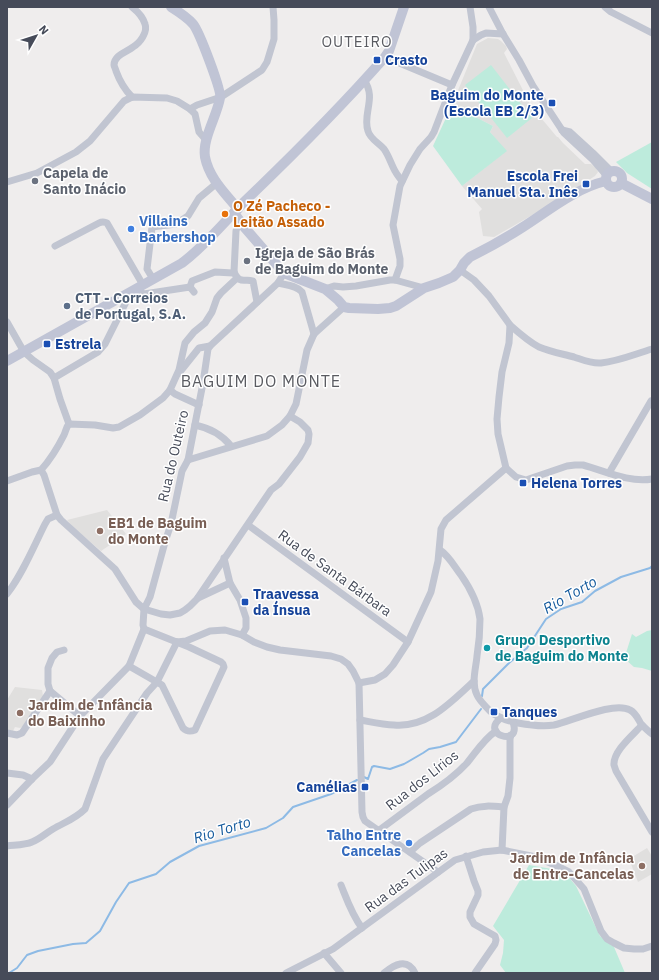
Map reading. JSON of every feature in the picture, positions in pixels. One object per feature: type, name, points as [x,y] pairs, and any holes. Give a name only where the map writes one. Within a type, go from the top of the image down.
[{"type":"street","points":[[132,7],[138,12],[145,24],[145,30],[141,39],[134,46],[121,54],[115,60],[114,66],[123,87],[132,97]]},
{"type":"street","points":[[171,7],[194,25],[211,65],[221,97],[206,140],[205,156],[217,183],[237,214],[284,273],[325,289],[344,307],[353,309],[378,310],[390,308],[424,288],[453,277],[470,257],[521,228],[575,194],[599,183],[608,176]]},
{"type":"street","points":[[190,109],[197,105],[221,97],[262,70],[267,62],[274,39],[273,7]]},
{"type":"street","points":[[10,359],[182,263],[195,253],[237,214],[385,57],[389,50],[404,7]]},
{"type":"street","points":[[395,280],[400,266],[400,259],[393,225],[400,186],[420,149],[434,132],[452,85],[473,40],[474,27],[470,7]]},
{"type":"street","points":[[489,7],[533,86],[562,130],[570,132],[593,153],[608,176],[608,185],[613,187],[618,186],[621,182],[652,198]]},
{"type":"street","points":[[606,7],[611,12],[652,33]]},
{"type":"street","points":[[473,40],[486,33],[503,34]]},
{"type":"street","points":[[385,57],[452,85]]},
{"type":"street","points":[[364,80],[367,83],[370,97],[366,125],[368,132],[384,150],[402,181]]},
{"type":"street","points":[[7,182],[37,173],[76,152],[90,141],[124,101],[132,97],[167,98],[177,101],[195,114],[199,132],[206,140]]},
{"type":"street","points":[[153,279],[147,269],[152,227],[176,224],[188,216],[199,198],[217,183]]},
{"type":"street","points":[[69,424],[95,425],[113,428],[119,427],[140,415],[163,398],[170,390],[179,370],[185,343],[204,323],[212,312],[217,298],[236,275],[237,214]]},
{"type":"street","points":[[55,246],[99,223],[104,222],[107,223],[135,289],[144,294],[192,290],[192,281],[218,272],[233,273],[241,281],[254,281],[257,302]]},
{"type":"street","points":[[460,270],[474,280],[486,292],[510,325],[529,340],[555,353],[600,363],[652,350]]},
{"type":"street","points":[[177,375],[199,348],[210,346],[278,284],[284,273]]},
{"type":"street","points":[[325,289],[334,286],[356,286],[395,280],[424,288]]},
{"type":"street","points":[[278,284],[296,288],[302,292],[314,334]]},
{"type":"street","points":[[54,378],[98,352],[105,344],[125,304],[135,289]]},
{"type":"street","points":[[188,460],[231,446],[255,441],[267,436],[282,425],[290,416],[296,404],[308,350],[314,334],[344,307]]},
{"type":"street","points":[[7,322],[24,352],[50,372],[54,378],[69,424]]},
{"type":"street","points":[[510,325],[509,343],[502,372],[497,419],[498,434],[506,468],[516,477],[526,480],[530,480],[567,466],[575,465],[582,465],[634,480],[652,479]]},
{"type":"street","name":"Rua do Outeiro","points":[[144,610],[150,597],[171,524],[182,471],[188,460],[208,349],[210,346]]},
{"type":"street","points":[[170,390],[175,394],[199,405]]},
{"type":"street","points":[[609,473],[651,401]]},
{"type":"street","points":[[41,470],[57,515],[115,569],[136,602],[144,610],[170,615],[180,613],[197,599],[271,490],[279,484],[300,457],[308,443],[308,430],[300,422],[290,416]]},
{"type":"street","points":[[7,481],[41,470],[65,434],[66,427],[69,424]]},
{"type":"street","points":[[195,425],[217,433],[231,446]]},
{"type":"street","points":[[359,683],[375,680],[385,674],[393,665],[408,642],[431,592],[440,550],[441,529],[446,520],[506,468]]},
{"type":"street","points":[[7,594],[18,577],[48,519],[57,515]]},
{"type":"street","name":"Rua de Santa Bárbara","points":[[248,525],[408,642]]},
{"type":"street","points":[[440,550],[466,582],[476,602],[480,620],[474,681],[475,690],[478,697],[494,715],[514,722],[532,725],[553,725],[600,711],[622,707],[630,709],[635,713],[642,725],[652,734]]},
{"type":"street","points":[[224,558],[230,583],[240,600],[246,618],[246,628],[242,635]]},
{"type":"street","points":[[197,599],[230,583]]},
{"type":"street","points":[[7,805],[50,762],[80,716],[128,666],[144,628],[144,610]]},
{"type":"street","points":[[128,666],[162,685],[182,728],[189,731],[195,730],[224,668],[223,664],[215,659],[144,628]]},
{"type":"street","points":[[177,642],[186,641],[210,631],[225,630],[242,635],[267,647],[331,656],[341,659],[348,664],[359,683],[362,812],[365,822],[438,872]]},
{"type":"street","points":[[7,846],[31,842],[44,836],[53,829],[74,819],[85,809],[103,759],[157,682],[177,642]]},
{"type":"street","points":[[64,650],[59,650],[54,654],[49,664],[48,684],[50,691],[80,716]]},
{"type":"street","points":[[360,720],[395,726],[421,722],[454,700],[474,681]]},
{"type":"street","points":[[7,733],[18,735],[22,733],[50,691]]},
{"type":"street","points":[[501,718],[496,722],[496,731],[502,737],[511,735]]},
{"type":"street","points":[[502,850],[504,807],[508,796],[510,739],[515,727],[514,722]]},
{"type":"street","points":[[642,725],[619,750],[614,765],[616,771],[652,832]]},
{"type":"street","name":"Rua dos Lírios","points":[[378,831],[435,790],[461,769],[487,738],[496,731]]},
{"type":"street","points":[[7,773],[23,775],[32,779]]},
{"type":"street","points":[[410,852],[420,843],[471,809],[479,806],[504,807]]},
{"type":"street","name":"Rua das Tulipas","points":[[286,973],[324,953],[333,950],[455,860],[483,852],[502,850],[536,858],[569,872],[584,889],[601,931],[607,939],[624,948],[643,949],[652,946]]},
{"type":"street","points":[[466,856],[478,891],[478,895],[470,912],[470,917],[474,924],[495,936],[496,940],[495,944],[475,973]]},
{"type":"street","points":[[340,885],[355,920],[362,928]]},
{"type":"street","points":[[324,953],[341,973]]},
{"type":"street","points":[[384,973],[393,966],[407,964],[415,973]]},
{"type":"shaded area","points":[[488,38],[498,39],[506,46],[507,49],[504,53],[531,106],[563,143],[585,164],[591,164],[598,172],[595,176],[541,210],[494,237],[483,236],[479,212],[482,209],[462,186],[506,151],[490,132],[493,126],[452,105],[477,44]]},
{"type":"shaded area","name":"EB1 de Baguim do Monte","points":[[107,510],[126,534],[101,551],[67,520]]},
{"type":"shaded area","name":"Jardim de Infância do Baixinho","points":[[15,687],[42,690],[43,696],[23,726],[20,728],[15,727],[13,731],[7,730],[7,700]]},
{"type":"shaded area","name":"Jardim de Infância de Entre-Cancelas","points":[[647,848],[652,856],[652,874],[638,882],[629,859]]},
{"type":"green space","points":[[491,65],[532,118],[507,138],[465,85]]},
{"type":"green space","points":[[452,105],[493,126],[490,132],[507,151],[462,186],[433,146]]},
{"type":"green space","points":[[652,142],[652,189],[627,173],[616,162]]},
{"type":"green space","points":[[652,630],[652,671],[634,667],[626,660],[626,653],[632,634],[636,637]]},
{"type":"green space","points":[[529,865],[552,869],[566,874],[576,886],[600,936],[614,947],[625,973],[506,973],[500,965],[504,940],[493,926]]},
{"type":"waterway","name":"Rio Torto","points":[[482,696],[483,689],[509,663],[527,648],[546,619],[561,609],[582,602],[595,591],[621,577],[650,568],[652,566]]},
{"type":"waterway","name":"Rio Torto","points":[[364,777],[368,779],[372,767],[374,766],[390,769],[404,764],[429,749],[456,742],[481,709]]},
{"type":"waterway","name":"Rio Torto","points":[[9,973],[17,968],[27,955],[38,951],[86,943],[100,931],[116,902],[129,883],[156,874],[170,862],[199,846],[266,828],[283,818],[293,807],[331,794],[357,780]]},
{"type":"place","name":"Crasto","points":[[377,60]]},
{"type":"place","name":"Baguim do Monte (Escola EB 2/3)","points":[[552,103]]},
{"type":"place","name":"Capela de Santo Inácio","points":[[35,181]]},
{"type":"place","name":"Escola Frei Manuel Sta. Inês","points":[[586,184]]},
{"type":"place","name":"O Zé Pacheco - Leitão Assado","points":[[225,214]]},
{"type":"place","name":"Villains Barbershop","points":[[131,229]]},
{"type":"place","name":"Igreja de São Brás de Baguim do Monte","points":[[247,261]]},
{"type":"place","name":"CTT - Correios de Portugal, S.A.","points":[[67,306]]},
{"type":"place","name":"Estrela","points":[[47,344]]},
{"type":"place","name":"Helena Torres","points":[[523,483]]},
{"type":"place","name":"EB1 de Baguim do Monte","points":[[100,531]]},
{"type":"place","name":"Traavessa da Ínsua","points":[[245,602]]},
{"type":"place","name":"Grupo Desportivo de Baguim do Monte","points":[[487,648]]},
{"type":"place","name":"Tanques","points":[[494,712]]},
{"type":"place","name":"Jardim de Infância do Baixinho","points":[[20,713]]},
{"type":"place","name":"Camélias","points":[[365,787]]},
{"type":"place","name":"Talho Entre Cancelas","points":[[409,843]]},
{"type":"place","name":"Jardim de Infância de Entre-Cancelas","points":[[642,866]]},
{"type":"district","name":"OUTEIRO","points":[[357,42]]},
{"type":"district","name":"BAGUIM DO MONTE","points":[[261,381]]}]
